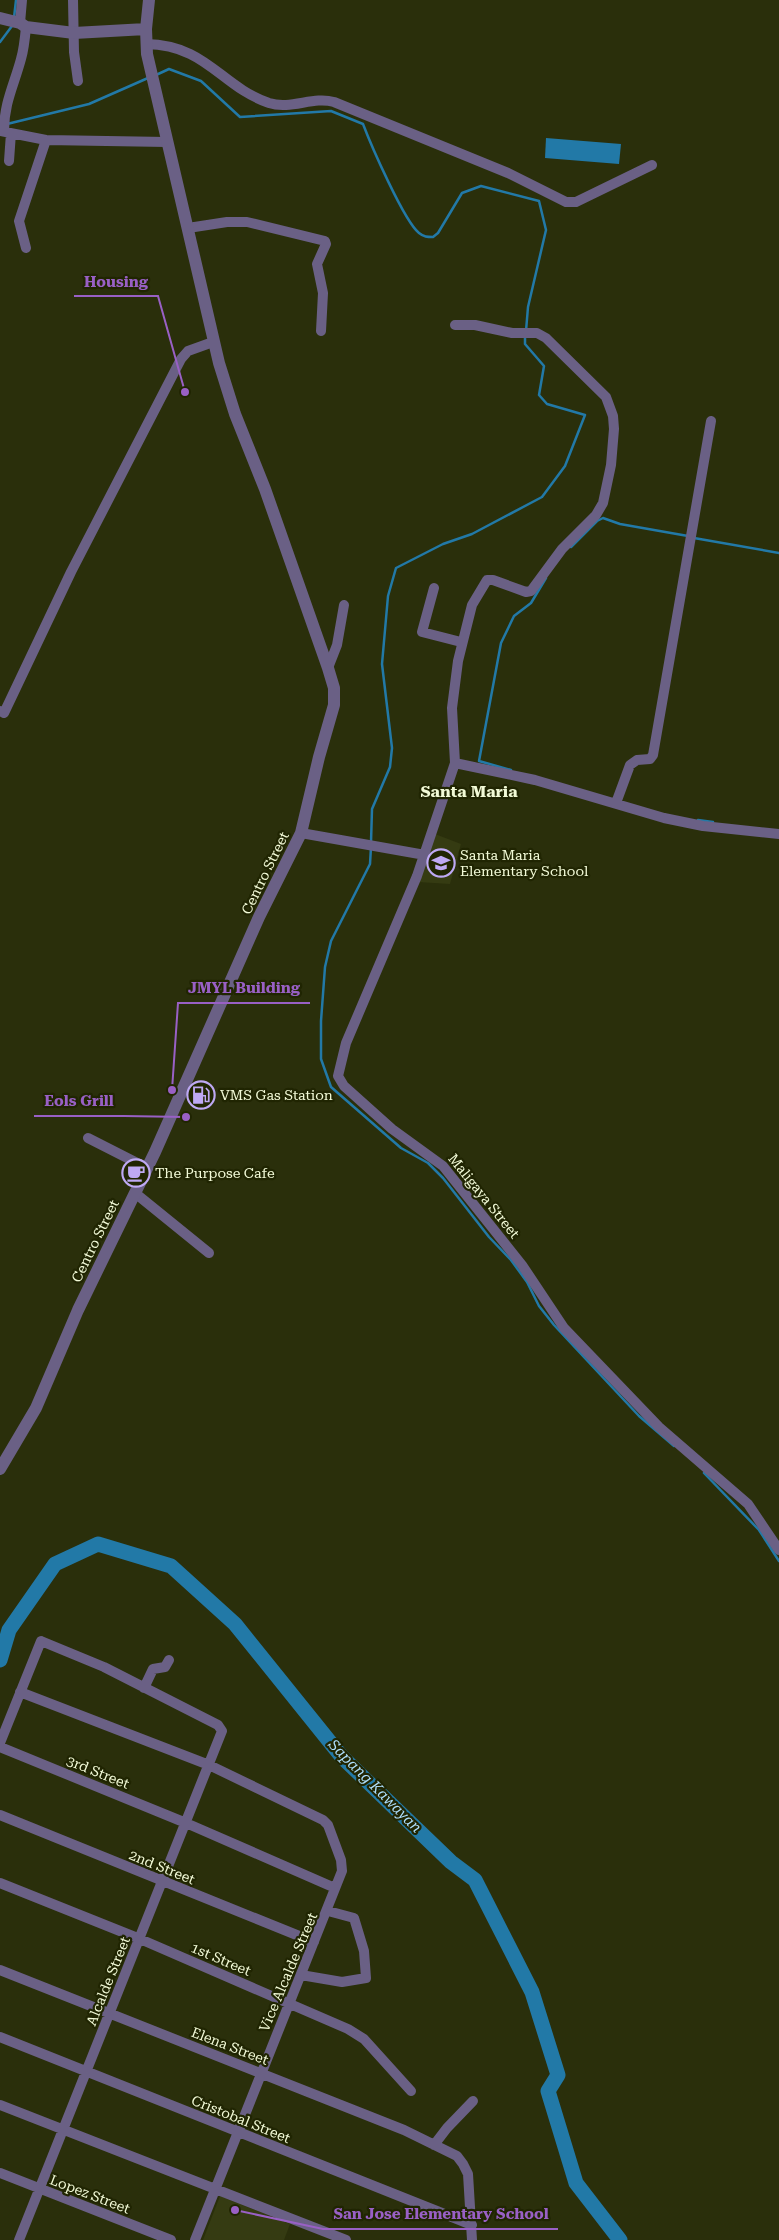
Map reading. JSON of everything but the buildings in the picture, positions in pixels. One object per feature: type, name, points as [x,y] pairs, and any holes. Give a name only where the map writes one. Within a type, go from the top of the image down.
[{"type":"street","points":[[9,161],[5,128],[13,80],[22,58],[14,22],[22,0]]},
{"type":"street","points":[[73,0],[75,61],[78,81]]},
{"type":"street","name":"Centro Street","points":[[0,1469],[36,1408],[78,1310],[147,1168],[259,918],[301,833],[319,757],[334,705],[334,688],[328,668],[265,489],[235,414],[214,342],[146,49],[146,29],[150,0]]},
{"type":"street","points":[[14,22],[74,33],[146,29]]},
{"type":"street","points":[[146,49],[161,44],[183,49],[245,90],[269,103],[285,104],[318,100],[334,102],[508,173],[566,202],[576,202],[652,165]]},
{"type":"street","points":[[5,128],[46,140],[167,142]]},
{"type":"street","points":[[26,248],[19,221],[46,140]]},
{"type":"street","points":[[188,228],[227,222],[247,222],[324,241],[326,244],[316,264],[323,293],[321,331]]},
{"type":"street","points":[[454,325],[474,325],[508,333],[528,332],[542,334],[599,387],[610,405],[614,429],[605,496],[596,515],[562,549],[531,591],[526,592],[493,580],[484,582],[472,605],[462,642],[452,699],[455,763],[535,780],[664,818],[703,826],[779,834]]},
{"type":"street","points":[[0,711],[4,713],[71,572],[181,359],[188,351],[214,342]]},
{"type":"street","points":[[616,804],[630,765],[637,760],[650,759],[653,755],[711,421]]},
{"type":"street","points":[[434,588],[422,632],[462,642]]},
{"type":"street","points":[[328,668],[337,645],[344,605]]},
{"type":"street","name":"Maligaya Street","points":[[455,763],[408,900],[346,1043],[339,1070],[340,1080],[401,1137],[444,1166],[518,1259],[564,1328],[659,1427],[748,1504],[779,1550]]},
{"type":"street","points":[[301,833],[425,855]]},
{"type":"street","points":[[88,1138],[147,1168]]},
{"type":"street","points":[[135,1193],[209,1253]]},
{"type":"street","points":[[0,1745],[39,1642],[45,1642],[104,1667],[144,1688],[153,1669],[165,1667],[169,1660]]},
{"type":"street","name":"Alcalde Street","points":[[19,2240],[222,1731],[218,1725],[144,1688]]},
{"type":"street","points":[[20,1692],[209,1765]]},
{"type":"street","name":"3rd Street","points":[[0,1745],[335,1888]]},
{"type":"street","name":"Vice Alcalde Street","points":[[195,2240],[260,2073],[328,1912],[343,1867],[328,1825],[323,1820],[209,1765]]},
{"type":"street","name":"2nd Street","points":[[0,1816],[314,1942]]},
{"type":"street","name":"1st Street","points":[[0,1883],[140,1939],[289,2003],[364,2039],[411,2091]]},
{"type":"street","points":[[301,1975],[342,1982],[366,1978],[364,1951],[354,1918],[328,1912]]},
{"type":"street","name":"Elena Street","points":[[0,1970],[404,2130],[456,2156],[468,2174],[472,2240]]},
{"type":"street","name":"Cristobal Street","points":[[0,2037],[472,2225]]},
{"type":"street","points":[[434,2145],[447,2128],[473,2101]]},
{"type":"street","points":[[0,2105],[346,2240]]},
{"type":"street","name":"Lopez Street","points":[[0,2173],[171,2240]]},
{"type":"shaded area","name":"Santa Maria Elementary School","points":[[435,834],[461,844],[450,884],[418,882]]},
{"type":"shaded area","points":[[220,2196],[290,2224],[284,2240],[203,2240]]},
{"type":"water","points":[[546,138],[621,144],[619,164],[545,158]]},
{"type":"waterway","points":[[14,18],[16,0]]},
{"type":"waterway","points":[[0,42],[12,26]]},
{"type":"waterway","points":[[156,75],[169,69],[201,81],[240,117],[331,111],[363,124],[380,165],[405,214],[419,233],[427,237],[433,237],[438,233],[462,193],[481,186],[539,201],[546,230],[528,307],[526,331]]},
{"type":"waterway","points":[[7,124],[89,104],[148,78]]},
{"type":"waterway","points":[[371,842],[372,809],[390,767],[392,748],[382,664],[388,596],[396,568],[443,544],[472,534],[542,497],[565,466],[585,415],[547,404],[539,395],[544,366],[525,344],[525,336]]},
{"type":"waterway","points":[[571,547],[597,521],[603,518],[620,524],[688,536]]},
{"type":"waterway","points":[[694,538],[779,553]]},
{"type":"waterway","points":[[511,770],[479,761],[501,643],[514,616],[531,603],[546,578]]},
{"type":"waterway","points":[[698,820],[713,822]]},
{"type":"waterway","points":[[371,847],[370,864],[331,941],[325,967],[321,1021],[321,1059],[331,1087],[401,1148],[428,1163],[443,1178],[489,1237],[511,1260],[527,1282],[539,1306],[554,1325],[639,1416],[674,1446]]},
{"type":"waterway","points":[[704,1473],[759,1530],[779,1561]]},
{"type":"waterway","name":"Sapang Kawayan","points":[[0,1660],[9,1630],[55,1564],[98,1544],[171,1566],[235,1624],[342,1757],[451,1862],[475,1880],[532,1992],[558,2075],[548,2091],[576,2183],[620,2240]]},
{"type":"place","name":"Housing","points":[[185,392]]},
{"type":"place","name":"Santa Maria Elementary School","points":[[441,863]]},
{"type":"place","name":"JMYL Building","points":[[172,1090]]},
{"type":"place","name":"VMS Gas Station","points":[[201,1095]]},
{"type":"place","name":"Eols Grill","points":[[186,1117]]},
{"type":"place","name":"The Purpose Cafe","points":[[136,1173]]},
{"type":"place","name":"San Jose Elementary School","points":[[235,2210]]},
{"type":"district","name":"Santa Maria","points":[[469,791]]}]
